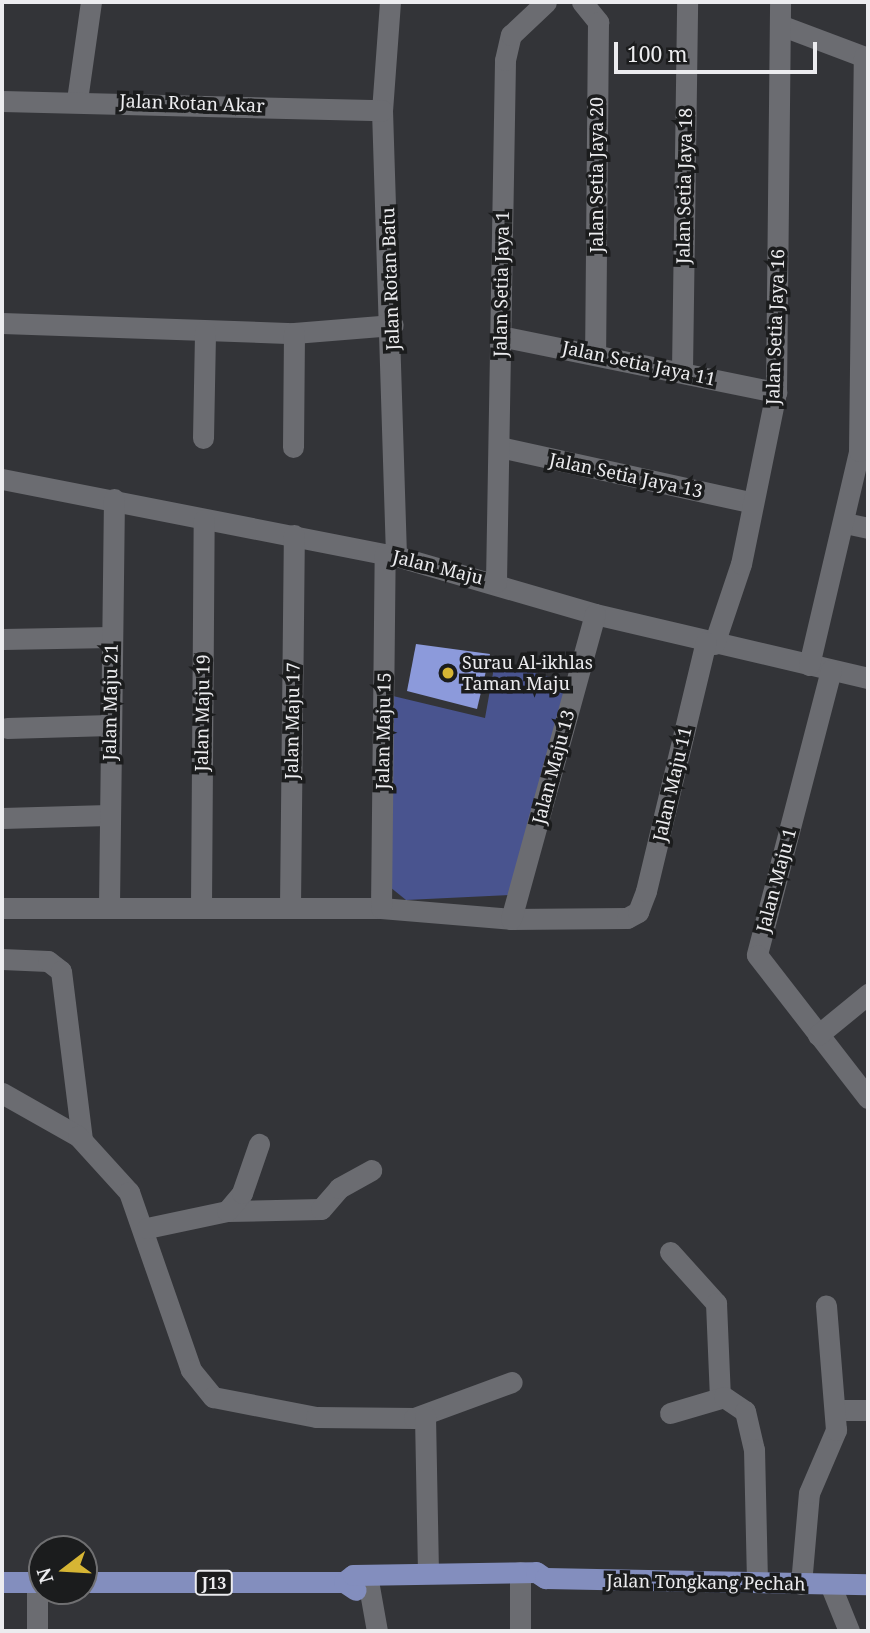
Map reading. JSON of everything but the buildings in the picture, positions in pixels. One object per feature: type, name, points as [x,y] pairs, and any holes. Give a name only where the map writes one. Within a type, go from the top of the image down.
[{"type":"main road","name":"Jalan Tongkang Pechah","points":[[367,1582],[428,1573],[520,1578]]},
{"type":"main road","name":"Jalan Tongkang Pechah","points":[[98,1582],[367,1582],[545,1578],[868,1584]]},
{"type":"main road","points":[[2,1582],[28,1582]]},
{"type":"street","points":[[77,100],[91,2]]},
{"type":"street","name":"Jalan Rotan Batu","points":[[390,2],[383,110],[393,324],[390,555]]},
{"type":"street","name":"Jalan Setia Jaya 1","points":[[496,582],[507,44],[547,2]]},
{"type":"street","name":"Jalan Setia Jaya 20","points":[[582,2],[598,22],[595,353]]},
{"type":"street","name":"Jalan Setia Jaya 18","points":[[682,371],[687,2]]},
{"type":"street","name":"Jalan Setia Jaya 16","points":[[710,643],[753,503],[776,392],[780,2]]},
{"type":"street","points":[[780,25],[866,57],[865,378],[859,450],[845,523],[809,664]]},
{"type":"street","name":"Jalan Rotan Akar","points":[[2,101],[77,100],[383,110]]},
{"type":"street","points":[[2,323],[294,333],[393,324]]},
{"type":"street","points":[[203,438],[205,331]]},
{"type":"street","points":[[293,447],[294,333]]},
{"type":"street","name":"Jalan Setia Jaya 11","points":[[500,336],[595,353],[776,392]]},
{"type":"street","name":"Jalan Setia Jaya 13","points":[[499,447],[753,503]]},
{"type":"street","name":"Jalan Maju","points":[[2,479],[390,555],[496,582],[595,614],[868,678]]},
{"type":"street","name":"Jalan Maju 21","points":[[109,906],[108,815],[114,499]]},
{"type":"street","name":"Jalan Maju 19","points":[[201,906],[204,520]]},
{"type":"street","points":[[845,523],[868,528]]},
{"type":"street","name":"Jalan Maju 17","points":[[290,906],[294,535]]},
{"type":"street","name":"Jalan Maju 15","points":[[381,908],[390,555]]},
{"type":"street","name":"Jalan Maju 13","points":[[511,919],[595,614]]},
{"type":"street","points":[[3,639],[111,637]]},
{"type":"street","name":"Jalan Maju 11","points":[[511,919],[627,918],[638,912],[646,891],[710,643]]},
{"type":"street","name":"Jalan Maju 1","points":[[831,670],[757,955],[868,1098]]},
{"type":"street","points":[[7,728],[110,725]]},
{"type":"street","points":[[2,818],[108,815]]},
{"type":"street","points":[[2,908],[290,906],[381,908],[511,919]]},
{"type":"street","points":[[2,959],[48,961],[61,971],[82,1139]]},
{"type":"street","points":[[818,1035],[868,994]]},
{"type":"street","points":[[2,1093],[82,1139],[130,1192],[147,1228],[191,1370],[213,1397],[316,1417],[425,1416],[512,1382]]},
{"type":"street","points":[[227,1211],[242,1194],[259,1144]]},
{"type":"street","points":[[147,1228],[227,1211],[321,1209],[339,1188],[371,1170]]},
{"type":"street","points":[[670,1252],[716,1303],[720,1397]]},
{"type":"street","points":[[801,1584],[809,1493],[836,1430],[826,1305]]},
{"type":"street","points":[[670,1413],[720,1397],[745,1412],[754,1449],[757,1582]]},
{"type":"street","points":[[835,1410],[868,1410]]},
{"type":"street","points":[[425,1416],[428,1573]]},
{"type":"street","points":[[520,1578],[520,1631]]},
{"type":"street","points":[[367,1582],[377,1631]]},
{"type":"street","points":[[830,1584],[849,1631]]},
{"type":"street","points":[[37,1631],[38,1605]]},
{"type":"shaded area","points":[[495,662],[571,683],[512,895],[406,900],[390,887],[393,696],[485,718]]},
{"type":"place","name":"Surau Al-ikhlas Taman Maju","points":[[448,673]]}]
